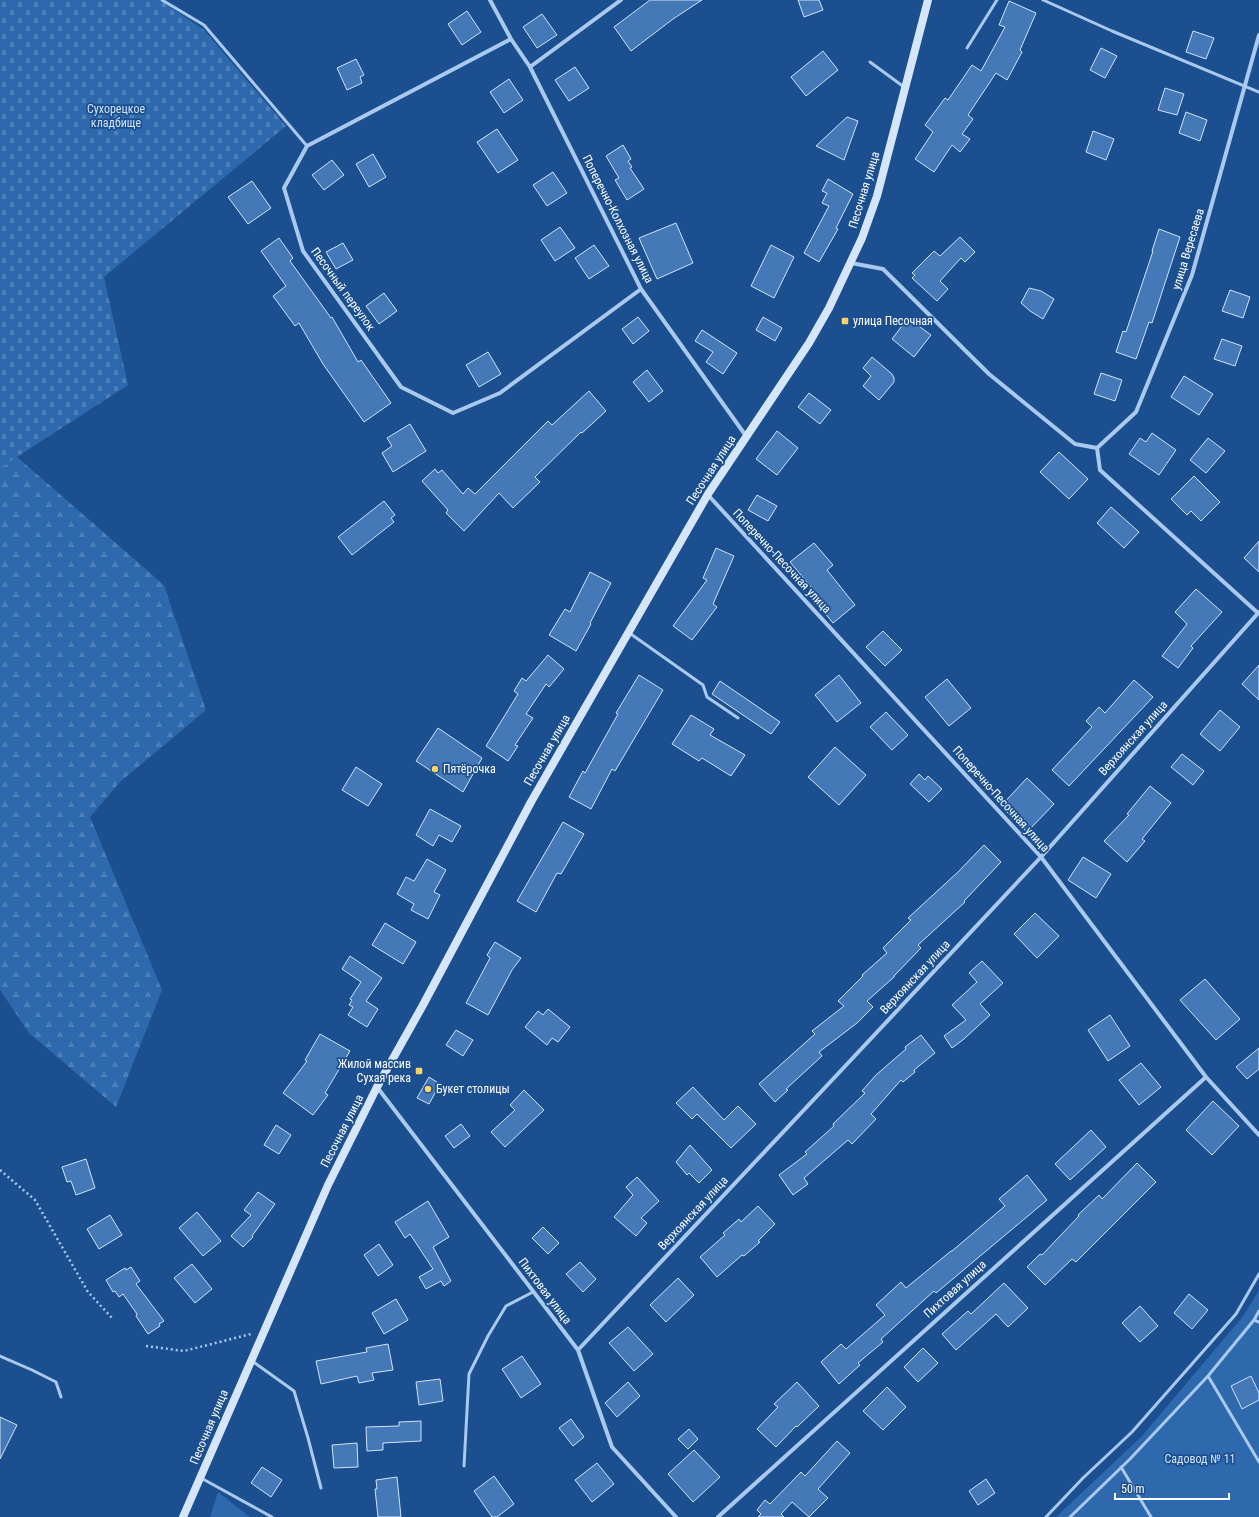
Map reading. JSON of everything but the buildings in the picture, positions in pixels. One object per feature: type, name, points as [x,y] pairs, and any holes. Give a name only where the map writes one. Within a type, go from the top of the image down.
[{"type":"main road","name":"Песочная улица","points":[[183,1517],[328,1185],[377,1087],[423,1005],[531,802],[708,494],[809,343],[829,308],[862,238],[877,196],[928,0]]},
{"type":"street","name":"Поперечно-Колхозная улица","points":[[490,0],[511,39],[530,67],[641,289],[747,437]]},
{"type":"street","points":[[530,67],[621,0]]},
{"type":"street","name":"улица Вересаева","points":[[1096,448],[1136,412],[1189,282],[1259,35]]},
{"type":"street","points":[[307,146],[511,39]]},
{"type":"street","name":"Песочный переулок","points":[[307,146],[284,188],[303,251],[401,387],[453,413],[500,393],[641,289]]},
{"type":"street","points":[[851,263],[883,269],[989,374],[1075,444],[1096,448],[1100,470],[1258,612]]},
{"type":"street","name":"Поперечно-Песочная улица","points":[[708,494],[1040,856],[1206,1077],[1259,1135]]},
{"type":"street","name":"Верхоянская улица","points":[[578,1350],[1040,856],[1258,612]]},
{"type":"street","name":"Пихтовая улица","points":[[718,1517],[1206,1077]]},
{"type":"street","name":"Пихтовая улица","points":[[377,1087],[578,1350],[612,1447],[676,1517]]},
{"type":"lane","points":[[162,0],[204,25],[307,146]]},
{"type":"lane","points":[[967,48],[997,0]]},
{"type":"lane","points":[[1043,0],[1112,31],[1259,92]]},
{"type":"lane","points":[[870,62],[905,88]]},
{"type":"lane","points":[[628,632],[703,685],[707,697],[738,718]]},
{"type":"lane","points":[[1046,1517],[1083,1478],[1132,1432],[1236,1314],[1259,1274]]},
{"type":"lane","points":[[464,1466],[469,1374],[488,1336],[506,1306],[533,1292]]},
{"type":"lane","points":[[1070,1517],[1121,1468],[1208,1376],[1254,1320],[1259,1311]]},
{"type":"lane","points":[[1254,1320],[1259,1322]]},
{"type":"lane","points":[[0,1356],[56,1382],[61,1397]]},
{"type":"lane","points":[[251,1360],[294,1391],[321,1488]]},
{"type":"lane","points":[[1208,1376],[1259,1462]]},
{"type":"lane","points":[[1121,1468],[1152,1517]]},
{"type":"lane","points":[[200,1478],[272,1517]]},
{"type":"path","points":[[0,1170],[35,1200],[88,1292],[113,1319]]},
{"type":"path","points":[[146,1346],[184,1351],[263,1331]]},
{"type":"green space","name":"Сухорецкое кладбище","points":[[0,0],[160,0],[204,30],[286,126],[104,277],[128,385],[0,468]]},
{"type":"green space","points":[[0,442],[164,585],[206,710],[120,782],[90,817],[162,990],[116,1107],[29,1033],[0,990]]},
{"type":"green space","name":"Садовод № 11","points":[[1259,1290],[1259,1517],[1056,1517],[1142,1436],[1244,1315]]},
{"type":"green space","points":[[218,1492],[250,1517],[210,1517]]},
{"type":"place","name":"улица Песочная","points":[[845,321]]},
{"type":"place","name":"Пятёрочка","points":[[435,769]]},
{"type":"place","name":"Жилой массив Сухая река","points":[[419,1071]]},
{"type":"place","name":"Букет столицы","points":[[428,1089]]}]
